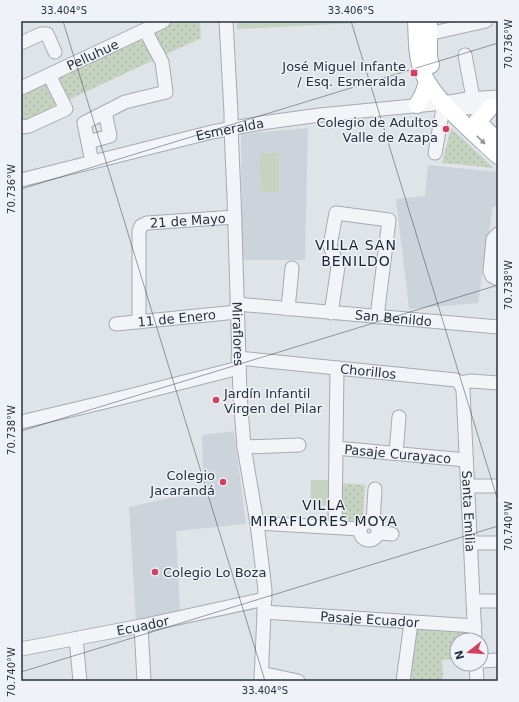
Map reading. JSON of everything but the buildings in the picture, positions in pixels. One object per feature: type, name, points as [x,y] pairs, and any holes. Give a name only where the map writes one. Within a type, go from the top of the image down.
[{"type":"main road","points":[[416,21],[418,55],[427,82],[459,102],[498,156]]},
{"type":"main road","points":[[429,28],[429,57],[434,74],[438,81],[498,141]]},
{"type":"main road","points":[[417,105],[427,82]]},
{"type":"main road","points":[[480,124],[483,116],[496,104]]},
{"type":"street","name":"Pelluhue","points":[[21,88],[164,21]]},
{"type":"street","name":"Miraflores","points":[[226,21],[235,217],[238,363],[244,447],[257,522],[264,578],[265,606],[261,677]]},
{"type":"street","points":[[429,28],[486,21]]},
{"type":"street","points":[[92,162],[84,123],[126,102],[166,92],[162,62],[144,30]]},
{"type":"street","points":[[21,43],[42,34],[48,34],[55,52]]},
{"type":"street","points":[[435,153],[459,102],[465,55]]},
{"type":"street","points":[[21,127],[29,126],[66,109],[49,75]]},
{"type":"street","name":"Esmeralda","points":[[21,180],[201,134],[231,128],[312,116],[417,105],[459,102],[496,104]]},
{"type":"street","points":[[88,142],[110,136],[105,112]]},
{"type":"street","points":[[331,313],[338,267],[330,246],[336,213],[389,220],[377,317]]},
{"type":"street","name":"21 de Mayo","points":[[140,322],[139,231],[141,226],[146,223],[235,217]]},
{"type":"street","points":[[495,278],[490,271],[493,239],[497,234]]},
{"type":"street","points":[[288,309],[292,268]]},
{"type":"street","name":"San Benildo","points":[[237,308],[288,309],[498,327]]},
{"type":"street","name":"11 de Enero","points":[[116,324],[237,308]]},
{"type":"street","name":"Chorillos","points":[[21,422],[109,401],[238,363],[337,368],[456,380],[460,382],[471,381],[498,383]]},
{"type":"street","points":[[336,448],[337,368]]},
{"type":"street","name":"Santa Emilia","points":[[460,382],[463,390],[475,632]]},
{"type":"street","points":[[396,453],[399,417]]},
{"type":"street","points":[[244,447],[299,445]]},
{"type":"street","name":"Pasaje Curayaco","points":[[335,527],[336,448],[466,460]]},
{"type":"street","points":[[468,486],[498,486]]},
{"type":"street","points":[[375,489],[381,530],[374,540],[363,539],[360,534],[363,524],[367,522],[381,530]]},
{"type":"street","points":[[257,522],[360,530]]},
{"type":"street","points":[[470,543],[498,543]]},
{"type":"street","points":[[473,601],[498,601]]},
{"type":"street","name":"Pasaje Ecuador","points":[[265,606],[411,623],[475,626]]},
{"type":"street","name":"Ecuador","points":[[21,649],[141,626],[265,606]]},
{"type":"street","points":[[403,681],[411,623]]},
{"type":"street","points":[[141,626],[144,681]]},
{"type":"street","points":[[76,639],[80,681]]},
{"type":"street","points":[[261,677],[298,681]]},
{"type":"shaded area","points":[[308,128],[305,260],[242,260],[241,134]]},
{"type":"shaded area","points":[[428,165],[498,172],[498,207],[493,206],[478,303],[409,309],[396,199],[425,196]]},
{"type":"shaded area","points":[[234,431],[246,524],[176,531],[180,613],[136,622],[129,507],[206,490],[203,474],[202,435]]},
{"type":"green space","points":[[172,21],[200,21],[201,38],[21,122],[21,94]]},
{"type":"green space","points":[[237,21],[356,21],[356,23],[237,29]]},
{"type":"green space","points":[[451,128],[494,168],[442,163]]},
{"type":"green space","points":[[260,153],[279,153],[279,192],[261,192]]},
{"type":"green space","points":[[311,480],[330,480],[329,506],[310,505]]},
{"type":"green space","points":[[340,483],[365,485],[363,517],[354,521],[337,520]]},
{"type":"green space","points":[[415,627],[471,631],[449,632],[449,660],[442,660],[443,681],[410,681]]},
{"type":"place","name":"José Miguel Infante / Esq. Esmeralda","points":[[414,73]]},
{"type":"place","name":"Colegio de Adultos Valle de Azapa","points":[[446,129]]},
{"type":"place","name":"Jardín Infantil Virgen del Pilar","points":[[216,400]]},
{"type":"place","name":"Colegio Jacarandá","points":[[223,482]]},
{"type":"place","name":"Colegio Lo Boza","points":[[155,572]]},
{"type":"district","name":"VILLA SAN BENILDO","points":[[356,254]]},
{"type":"district","name":"VILLA MIRAFLORES MOYA","points":[[324,514]]}]
